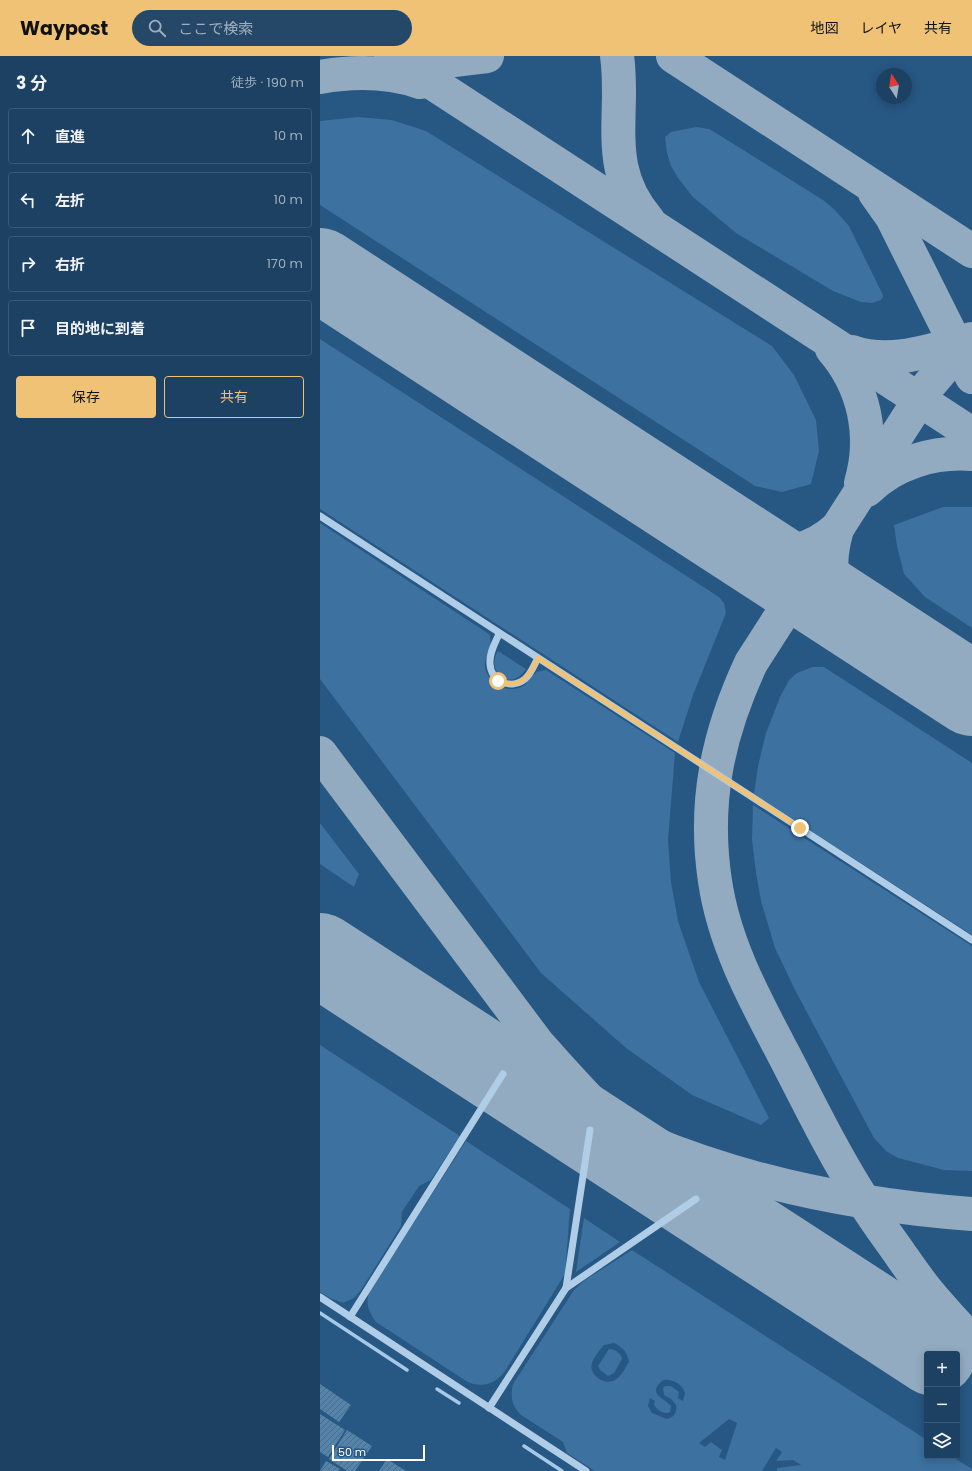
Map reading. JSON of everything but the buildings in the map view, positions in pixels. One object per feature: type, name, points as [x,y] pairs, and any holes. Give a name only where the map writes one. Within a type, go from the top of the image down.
[{"type":"lane","points":[[320,516],[499,634],[972,940]]},
{"type":"lane","points":[[499,634],[491,654],[490,664],[493,674],[498,681],[507,684],[516,683],[524,679],[530,673],[538,658]]},
{"type":"lane","points":[[350,1317],[503,1074]]},
{"type":"lane","points":[[566,1288],[590,1130]]},
{"type":"lane","points":[[490,1408],[566,1288],[696,1199]]},
{"type":"lane","points":[[320,1297],[586,1471]]},
{"type":"shaded area","points":[[358,117],[392,120],[426,131],[772,346],[794,375],[816,420],[819,451],[811,484],[782,492],[755,486],[320,205],[320,121]]},
{"type":"shaded area","points":[[696,127],[709,129],[716,133],[823,200],[834,209],[849,226],[882,293],[883,297],[881,300],[872,303],[861,302],[833,291],[736,233],[693,197],[678,178],[671,166],[667,153],[665,137],[671,132]]},
{"type":"shaded area","points":[[320,339],[719,597],[724,603],[726,613],[693,695],[678,742],[320,509]]},
{"type":"shaded area","points":[[943,507],[972,507],[972,628],[925,597],[904,574],[897,546],[894,525]]},
{"type":"shaded area","points":[[320,523],[489,634],[491,641],[486,658],[485,670],[498,686],[506,689],[522,687],[537,672],[546,670],[675,753],[668,840],[671,882],[678,921],[699,982],[769,1118],[761,1125],[692,1095],[626,1048],[541,973],[320,679]]},
{"type":"shaded area","points":[[498,651],[526,669],[519,676],[513,679],[506,679],[501,676],[497,672],[494,665]]},
{"type":"shaded area","points":[[813,667],[824,667],[972,763],[972,935],[754,794],[758,766],[766,733],[780,697],[789,680],[797,673]]},
{"type":"shaded area","points":[[753,805],[972,946],[972,1171],[944,1170],[898,1158],[886,1151],[874,1138],[795,990],[775,948],[761,901],[756,873],[752,840]]},
{"type":"shaded area","points":[[320,823],[359,874],[354,887],[320,864]]},
{"type":"shaded area","points":[[320,1045],[460,1136],[431,1180],[419,1186],[402,1212],[401,1226],[361,1290],[354,1298],[343,1303],[320,1292]]},
{"type":"shaded area","points":[[466,1141],[570,1209],[565,1274],[505,1371],[493,1382],[483,1385],[477,1385],[466,1381],[376,1322],[371,1315],[367,1300],[369,1292]]},
{"type":"shaded area","points":[[584,1218],[620,1242],[576,1272]]},
{"type":"shaded area","points":[[632,1250],[924,1438],[924,1459],[956,1459],[972,1469],[972,1471],[777,1471],[777,1468],[801,1465],[793,1460],[776,1461],[782,1452],[776,1448],[762,1471],[595,1471],[567,1453],[563,1442],[521,1415],[514,1405],[512,1397],[513,1384],[574,1290],[585,1280]],"holes":[[[614,1343],[624,1351],[629,1362],[621,1375],[617,1379],[607,1382],[598,1378],[592,1372],[591,1367],[596,1356],[604,1345]],[[663,1380],[674,1381],[682,1387],[685,1393],[683,1401],[678,1398],[679,1392],[671,1386],[665,1386],[663,1388],[664,1395],[671,1399],[676,1405],[675,1414],[667,1419],[652,1413],[648,1406],[650,1398],[655,1401],[654,1404],[658,1410],[665,1413],[670,1412],[671,1406],[656,1392],[658,1385]],[[729,1419],[737,1423],[725,1460],[719,1457],[722,1450],[711,1442],[705,1447],[699,1443]]]},
{"type":"shaded area","points":[[609,1349],[617,1352],[622,1359],[614,1373],[608,1376],[600,1370],[598,1366]]},
{"type":"waterway","points":[[320,1313],[407,1370]]},
{"type":"waterway","points":[[437,1389],[459,1403]]},
{"type":"waterway","points":[[524,1446],[562,1471]]},
{"type":"taxiway","points":[[391,56],[972,434]]},
{"type":"taxiway","points":[[396,67],[487,56]]},
{"type":"taxiway","points":[[617,56],[619,76],[618,130],[620,161],[629,191],[648,220]]},
{"type":"taxiway","points":[[673,56],[972,251]]},
{"type":"taxiway","points":[[320,77],[370,73],[408,78],[420,82]]},
{"type":"taxiway","points":[[875,193],[892,217],[972,377]]},
{"type":"taxiway","points":[[852,352],[867,356],[898,357],[928,351],[972,339]]},
{"type":"taxiway","points":[[972,345],[947,364],[929,385],[751,663],[739,690],[722,742],[712,796],[711,824],[712,852],[719,904],[733,948],[761,1012],[831,1146],[882,1229],[924,1287],[972,1342]]},
{"type":"taxiway","points":[[832,349],[843,363],[852,379],[864,412],[867,447],[861,483]]},
{"type":"taxiway","points":[[867,490],[889,473],[915,461],[943,455],[972,454]]},
{"type":"taxiway","points":[[732,538],[758,550],[778,553],[799,550],[809,546],[818,542],[835,530]]},
{"type":"taxiway","points":[[836,533],[831,560],[834,583],[845,604],[864,624]]},
{"type":"taxiway","points":[[320,753],[538,1044],[568,1078],[618,1128],[654,1160],[752,1236]]},
{"type":"taxiway","points":[[469,1051],[547,1095],[598,1120]]},
{"type":"taxiway","points":[[646,1141],[725,1169],[806,1191],[889,1205],[972,1214]]},
{"type":"runway","points":[[320,270],[972,694]]},
{"type":"runway","points":[[320,955],[929,1351]]},
{"type":"route","points":[[498,681],[507,684],[516,683],[524,679],[530,673],[538,658],[800,828]]}]
